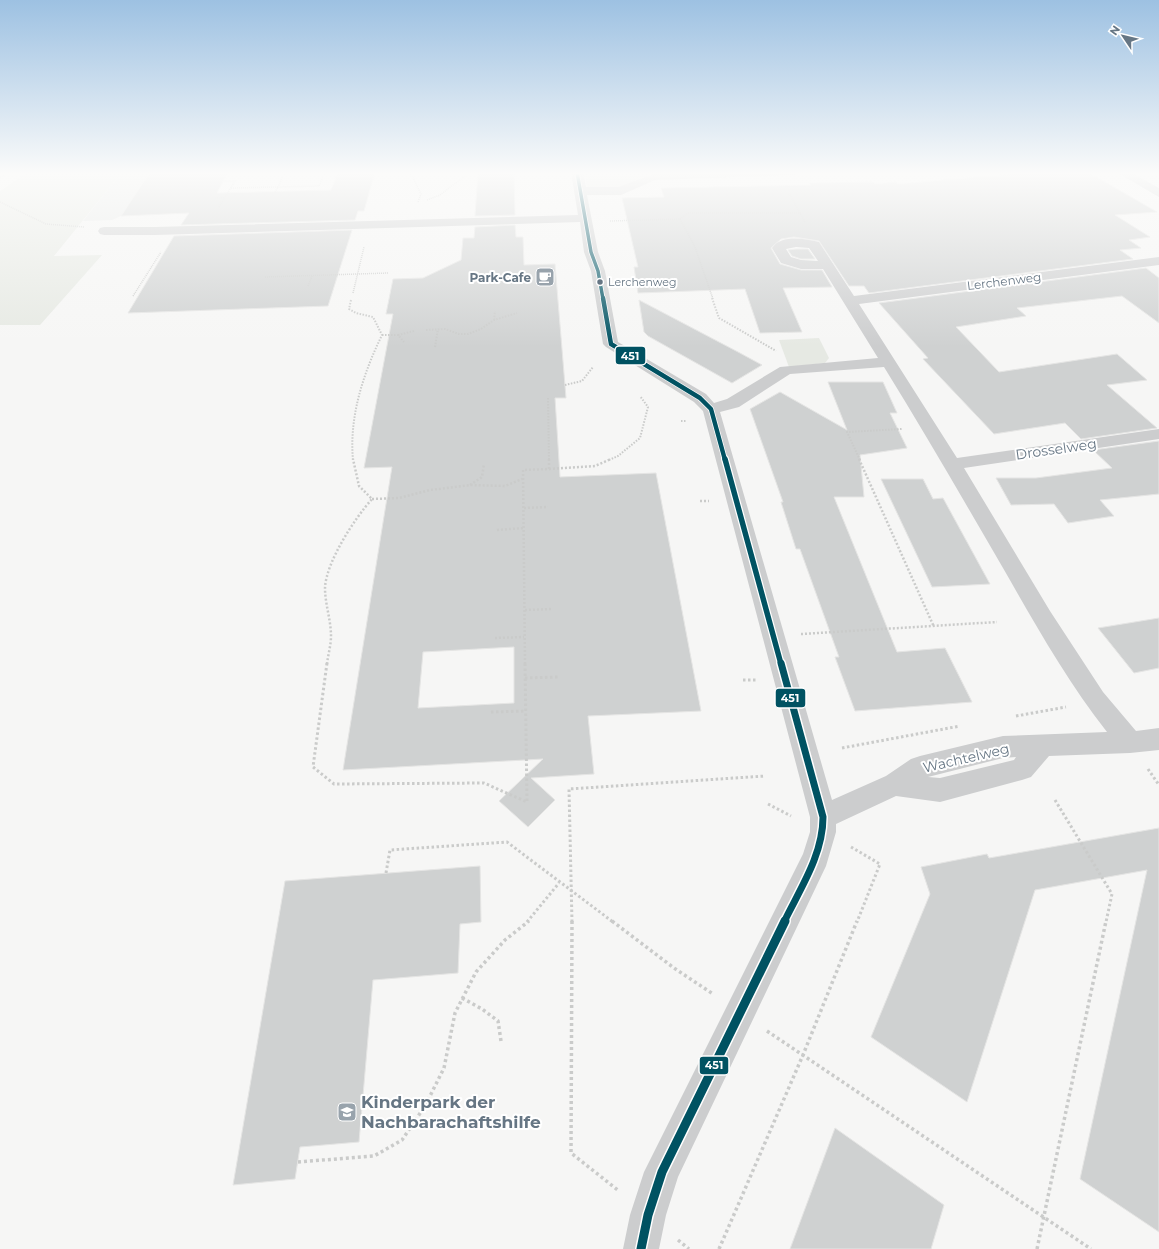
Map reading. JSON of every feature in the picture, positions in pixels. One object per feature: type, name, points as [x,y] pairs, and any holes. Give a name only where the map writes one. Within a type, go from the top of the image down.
[{"type":"street","points":[[104,231],[155,230]]},
{"type":"street","points":[[587,230],[591,252],[598,271],[610,344],[700,398],[711,409],[775,635],[823,825],[816,857],[662,1172],[648,1215],[641,1249]]},
{"type":"street","points":[[826,265],[812,266],[796,264],[786,260],[780,248],[784,244],[802,242],[814,245],[953,464],[1042,617],[1095,699],[1130,742]]},
{"type":"street","name":"Lerchenweg","points":[[850,301],[1159,261]]},
{"type":"street","points":[[711,409],[733,403],[786,370],[888,362]]},
{"type":"street","name":"Drosselweg","points":[[953,464],[1159,434]]},
{"type":"street","name":"Wachtelweg","points":[[823,825],[895,784],[920,767],[1003,746],[1042,746],[1130,742],[1159,739]]},
{"type":"path","points":[[133,296],[175,230]]},
{"type":"path","points":[[353,293],[368,230]]},
{"type":"path","points":[[686,230],[694,247],[719,318],[779,352],[786,370]]},
{"type":"path","points":[[808,230],[814,245]]},
{"type":"path","points":[[265,277],[388,273]]},
{"type":"path","points":[[308,286],[312,276]]},
{"type":"path","points":[[351,300],[349,308],[356,313],[373,316],[382,335]]},
{"type":"path","points":[[494,320],[496,311]]},
{"type":"path","points":[[426,330],[445,329],[459,334],[468,334],[481,329],[494,320],[517,313]]},
{"type":"path","points":[[435,347],[438,329]]},
{"type":"path","points":[[382,335],[398,335],[414,331]]},
{"type":"path","points":[[382,335],[372,354],[363,382],[353,424],[352,451],[359,487],[372,499],[399,498],[430,490],[470,485],[505,486],[523,478]]},
{"type":"path","points":[[398,335],[404,342]]},
{"type":"path","points":[[565,385],[580,383],[587,378],[593,367]]},
{"type":"path","points":[[372,499],[359,514],[331,563],[325,585],[325,602],[331,636],[313,767],[334,784],[484,783],[527,802],[524,637],[524,508],[522,470],[595,466],[618,456],[640,438],[648,407],[640,396]]},
{"type":"path","points":[[548,398],[549,469]]},
{"type":"path","points":[[930,427],[847,432],[934,627]]},
{"type":"path","points":[[470,485],[482,477],[484,464]]},
{"type":"path","points":[[524,508],[548,506]]},
{"type":"path","points":[[497,530],[524,528]]},
{"type":"path","points":[[525,610],[552,609]]},
{"type":"path","points":[[775,635],[934,627],[996,622]]},
{"type":"path","points":[[495,638],[524,637]]},
{"type":"path","points":[[525,678],[558,677]]},
{"type":"path","points":[[491,712],[526,711]]},
{"type":"path","points":[[689,1249],[571,1153],[572,892],[569,789],[765,776]]},
{"type":"path","points":[[1037,1249],[1112,894],[1055,800]]},
{"type":"path","points":[[719,1249],[803,1055],[880,864],[823,825],[768,804]]},
{"type":"path","points":[[298,1162],[374,1156],[402,1140],[425,1106],[444,1068],[455,1013],[476,972],[505,940],[531,919],[559,883]]},
{"type":"path","points":[[462,998],[482,1009],[498,1021],[501,1041]]},
{"type":"shaded area","points":[[0,230],[75,230],[54,256],[102,255],[40,325],[0,325]]},
{"type":"shaded area","points":[[819,338],[829,358],[825,363],[789,367],[779,340]]},
{"type":"building","points":[[352,230],[328,306],[128,313],[174,236]]},
{"type":"building","points":[[475,230],[515,230],[516,237],[523,237],[524,265],[555,264],[566,398],[555,398],[560,477],[656,473],[701,711],[588,716],[594,774],[531,778],[555,800],[528,827],[499,801],[543,759],[343,770],[392,467],[364,468],[393,314],[386,314],[393,279],[423,278],[461,260],[463,238],[474,238]],"holes":[[[514,647],[514,703],[418,708],[423,652]]]},
{"type":"building","points":[[629,230],[1139,230],[1150,237],[1129,240],[1141,248],[1120,250],[1133,259],[869,293],[864,286],[849,286],[819,241],[794,237],[781,239],[771,248],[780,264],[801,270],[822,270],[832,287],[783,288],[802,332],[760,333],[745,289],[638,293],[634,267],[638,267]]},
{"type":"building","points":[[808,249],[815,259],[801,259],[792,256],[788,250]]},
{"type":"building","points":[[1146,268],[1159,278],[1159,323],[1122,296],[1017,308],[1026,316],[956,327],[999,372],[1117,354],[1147,380],[1107,385],[1157,428],[1081,439],[1065,423],[994,434],[923,359],[928,358],[879,303]]},
{"type":"building","points":[[639,300],[762,365],[732,383],[648,336],[644,332]]},
{"type":"building","points":[[828,382],[883,382],[897,413],[890,413],[907,448],[860,455],[864,497],[834,497],[897,652],[945,648],[972,702],[855,711],[835,657],[839,657],[800,549],[796,549],[781,502],[783,502],[750,409],[780,392],[847,430]]},
{"type":"building","points":[[1159,441],[1159,494],[1100,500],[1114,516],[1068,523],[1054,504],[1011,505],[996,478],[1036,478],[1112,468],[1093,450]]},
{"type":"building","points":[[881,479],[923,479],[933,499],[943,498],[990,584],[932,587]]},
{"type":"building","points":[[1159,618],[1159,668],[1134,673],[1098,628]]},
{"type":"building","points":[[1159,828],[1159,1232],[1080,1179],[1147,870],[1035,890],[967,1102],[871,1037],[930,894],[921,867],[987,854],[989,858]]},
{"type":"building","points":[[480,866],[481,922],[460,924],[458,973],[373,980],[359,1142],[300,1147],[295,1179],[233,1185],[285,881]]},
{"type":"building","points":[[835,1128],[944,1205],[931,1249],[790,1249]]},
{"type":"transit line","name":"451","points":[[587,230],[591,252],[598,271],[611,344],[700,398],[711,409],[823,817],[823,832],[816,857],[662,1172],[648,1215],[641,1249]]},
{"type":"place","name":"Park-Cafe","points":[[545,277]]},
{"type":"place","name":"Lerchenweg","points":[[600,282]]},
{"type":"place","name":"Kinderpark der Nachbarachaftshilfe","points":[[347,1112]]}]
